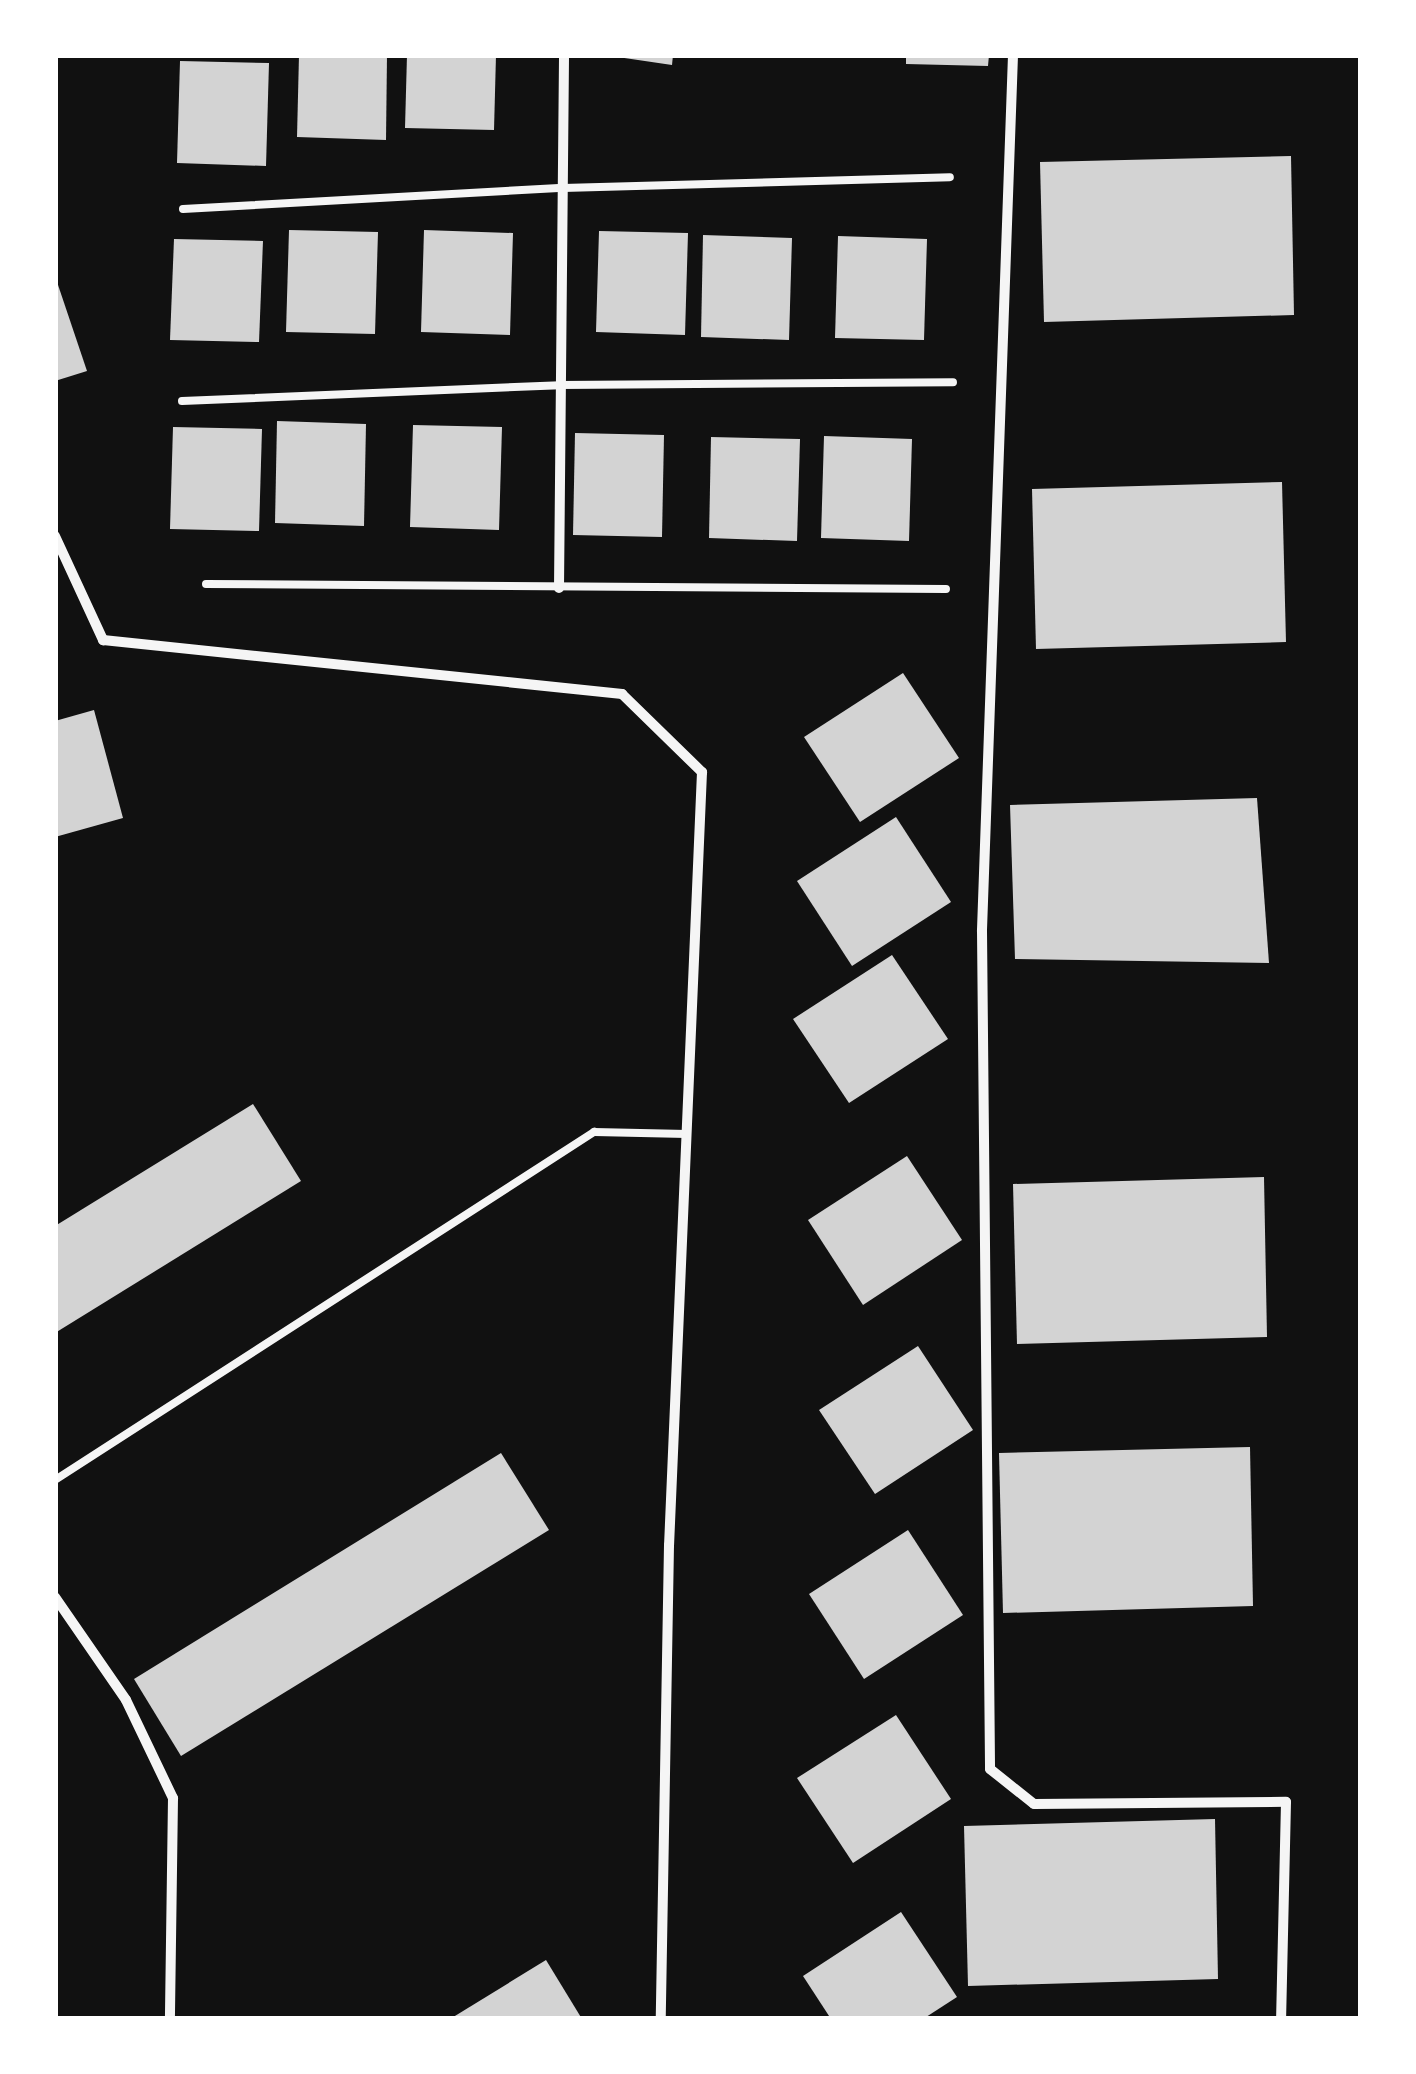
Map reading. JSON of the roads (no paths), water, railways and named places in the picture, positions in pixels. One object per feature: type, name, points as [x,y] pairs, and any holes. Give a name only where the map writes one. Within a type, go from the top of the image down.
[{"type":"street","points":[[559,588],[564,55]]},
{"type":"street","points":[[1012,55],[982,931],[990,1769],[1034,1804],[1286,1802],[1281,2019]]},
{"type":"street","points":[[55,536],[103,640],[622,694],[702,772],[669,1545],[661,2019]]},
{"type":"street","points":[[55,1596],[126,1700],[173,1798],[170,2019]]},
{"type":"lane","points":[[183,209],[562,188],[950,177]]},
{"type":"lane","points":[[182,401],[560,384],[953,382]]},
{"type":"lane","points":[[206,584],[946,588]]},
{"type":"lane","points":[[55,1480],[594,1132],[686,1134]]}]
